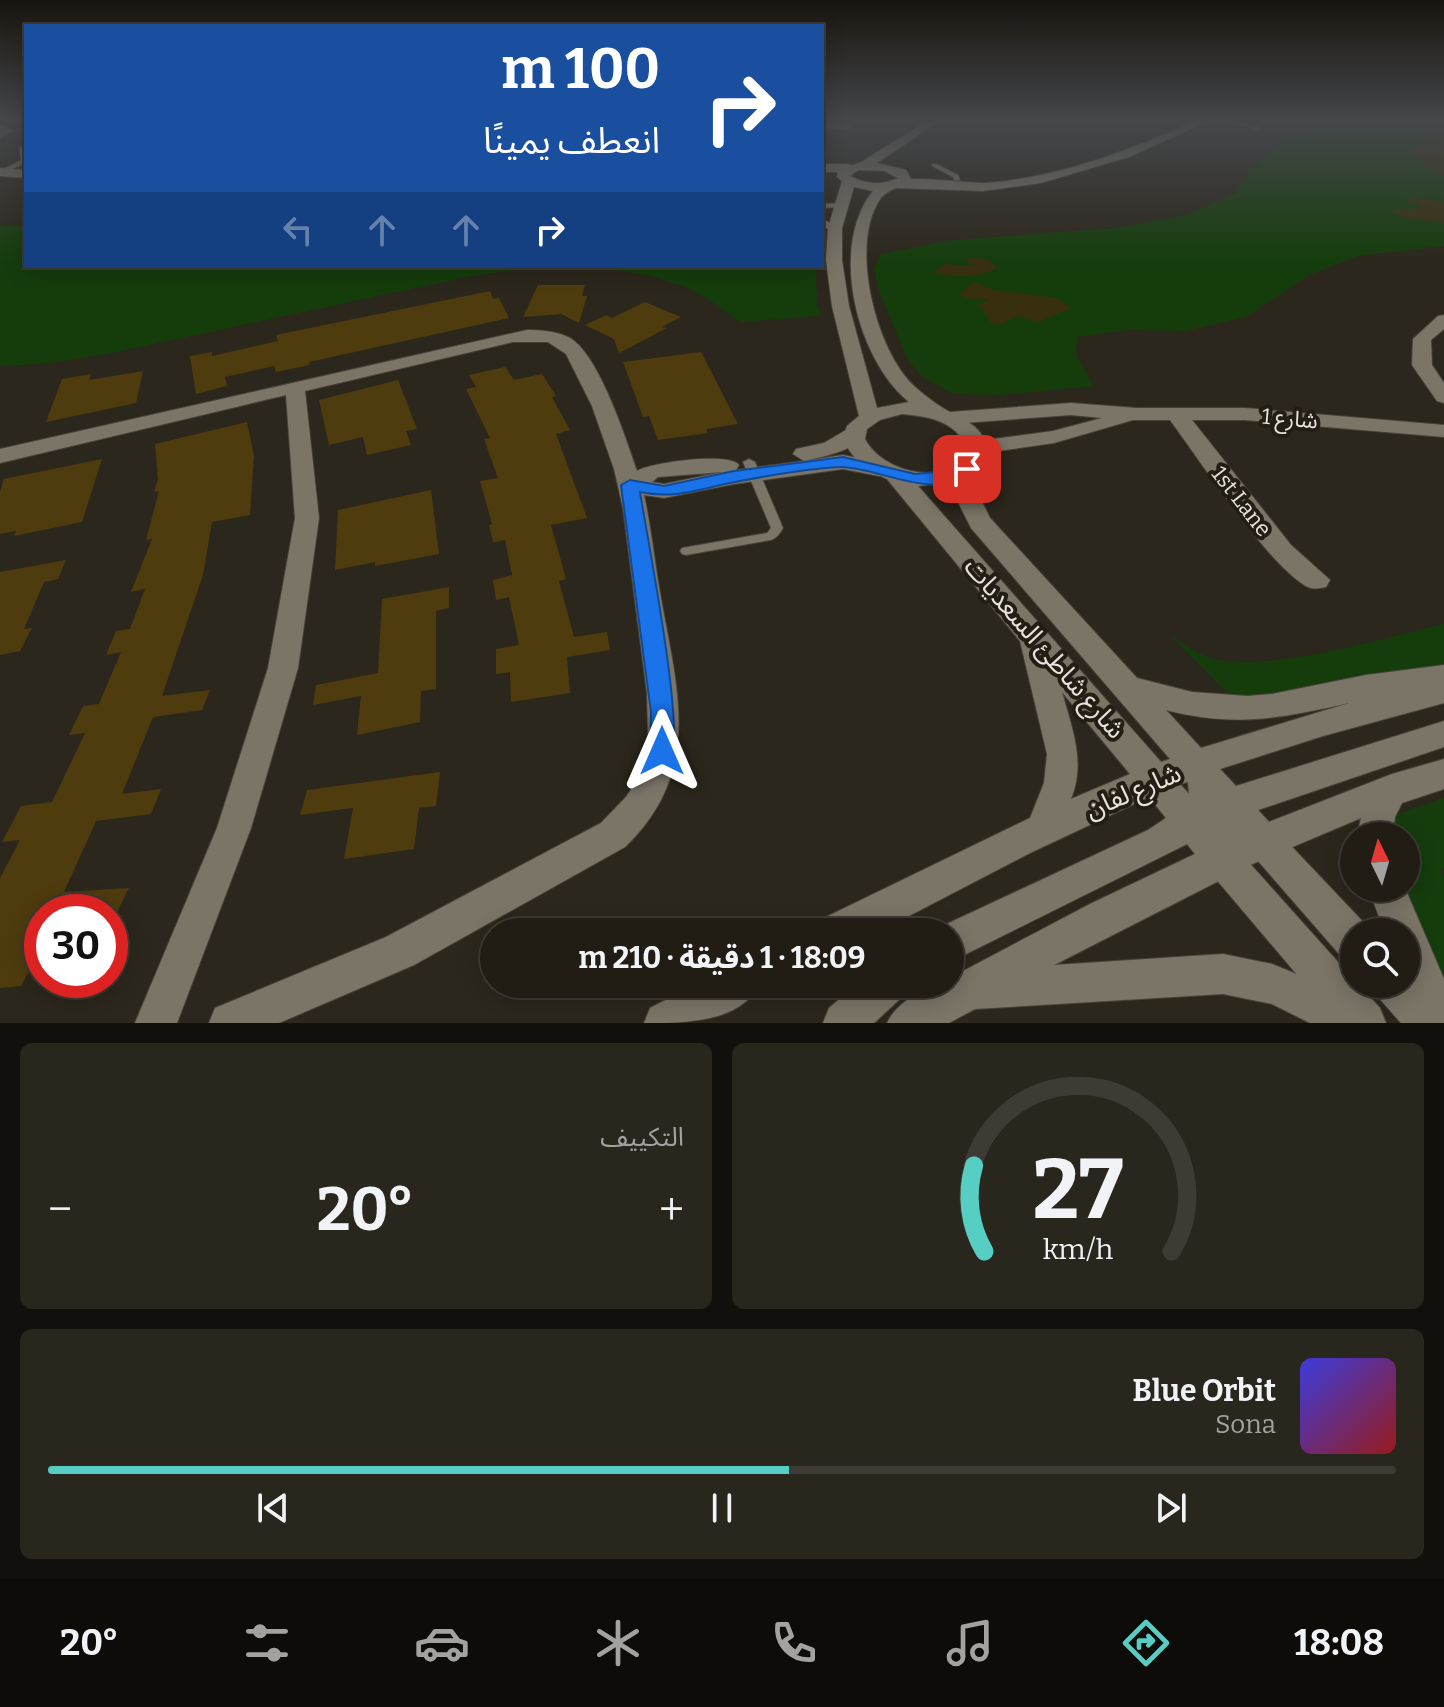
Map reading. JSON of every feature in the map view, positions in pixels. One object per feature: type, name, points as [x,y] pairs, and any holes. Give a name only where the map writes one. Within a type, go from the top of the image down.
[{"type":"street","points":[[824,175],[847,176],[861,168]]},
{"type":"street","points":[[869,168],[897,178],[998,184],[1029,182],[1092,168]]},
{"type":"street","points":[[896,168],[897,178]]},
{"type":"street","points":[[824,169],[864,185],[897,178],[998,184]]},
{"type":"street","points":[[1,176],[24,176]]},
{"type":"street","points":[[1,176],[24,184]]},
{"type":"street","points":[[630,485],[664,491],[831,448],[854,435],[859,424],[869,416],[838,304],[828,225],[843,205],[847,176]]},
{"type":"street","points":[[897,178],[880,189],[870,203],[857,246],[858,274],[865,305],[893,373],[910,394],[974,436],[972,458]]},
{"type":"street","points":[[1444,320],[1422,339],[1422,365],[1444,397]]},
{"type":"street","points":[[0,456],[462,348],[534,348],[587,374],[605,411],[630,485],[663,712],[662,751],[653,787],[635,816],[613,835],[400,951],[230,1023]]},
{"type":"street","points":[[156,1023],[234,828],[283,668],[307,518],[295,389]]},
{"type":"street","name":"شارع 1","points":[[869,416],[902,408],[945,416],[1071,409],[1137,414],[1245,414],[1444,431]]},
{"type":"street","points":[[1033,412],[1054,437]]},
{"type":"street","name":"1st Lane","points":[[1175,413],[1282,551],[1317,580]]},
{"type":"street","name":"شارع 1","points":[[751,468],[843,462],[935,479],[972,458],[1137,414]]},
{"type":"street","name":"شارع شاطئ السعديات","points":[[854,435],[855,447],[864,459],[887,472],[1032,635],[1365,1023]]},
{"type":"street","name":"شارع شاطئ السعديات","points":[[972,458],[965,492],[980,522],[1340,926]]},
{"type":"street","points":[[1032,635],[1063,754],[1061,783],[1042,830]]},
{"type":"street","points":[[1128,688],[1192,704],[1247,709],[1272,707],[1366,687],[1444,677]]},
{"type":"street","name":"شارع لفان","points":[[866,918],[1042,830],[1157,779],[1259,743],[1444,691]]},
{"type":"street","points":[[1223,860],[1216,830],[1223,810],[1232,803],[1444,734]]},
{"type":"street","points":[[964,936],[1160,842],[1192,821],[1206,802],[1204,777],[1198,764]]},
{"type":"street","points":[[908,1023],[1185,876],[1392,789],[1444,774]]},
{"type":"street","points":[[1377,822],[1392,789]]},
{"type":"street","points":[[1420,970],[1442,1023]]},
{"type":"street","points":[[968,991],[1223,974],[1272,984],[1302,996],[1350,1023]]},
{"type":"street","points":[[665,1023],[712,998]]},
{"type":"street","points":[[844,1023],[872,998]]},
{"type":"street","points":[[1406,998],[1429,1023]]},
{"type":"lane","points":[[939,168],[956,176],[957,180]]},
{"type":"lane","points":[[824,206],[843,205]]},
{"type":"lane","points":[[686,551],[771,536],[777,528],[751,468]]},
{"type":"green space","points":[[1444,168],[1444,246],[1358,256],[1309,275],[1246,317],[1186,331],[1129,330],[1077,337],[1076,355],[1094,386],[1001,395],[953,394],[920,375],[906,356],[878,288],[874,269],[881,254],[952,240],[1117,228],[1186,215],[1236,193],[1249,170]]},
{"type":"green space","points":[[0,225],[24,226],[24,268],[529,268],[472,276],[107,354],[40,364],[0,366]]},
{"type":"green space","points":[[529,268],[816,268],[817,306],[821,313],[819,316],[740,322],[685,287],[651,276],[610,269]]},
{"type":"green space","points":[[1444,624],[1444,664],[1251,717],[1170,635],[1208,657],[1231,662],[1259,662],[1324,652]]},
{"type":"green space","points":[[1444,798],[1444,868],[1441,870],[1444,878],[1444,977],[1420,951],[1420,918],[1396,918],[1387,902],[1420,902],[1420,822],[1375,822]]},
{"type":"sand","points":[[1425,168],[1444,168],[1444,175]]},
{"type":"sand","points":[[1405,199],[1444,202],[1444,223],[1406,218],[1391,210],[1417,209],[1420,205]]},
{"type":"sand","points":[[987,259],[997,267],[967,276],[934,272],[944,264],[978,266],[963,261]]},
{"type":"sand","points":[[975,282],[994,290],[1056,298],[1071,308],[1039,322],[1016,316],[995,325],[978,306],[988,300],[965,298],[960,294]]},
{"type":"building","points":[[538,285],[585,285],[582,296],[587,296],[579,323],[561,314],[523,317]]},
{"type":"building","points":[[490,291],[493,299],[499,298],[509,318],[309,362],[310,365],[276,372],[274,366],[225,377],[227,386],[196,394],[190,356],[212,352],[212,356],[278,341],[276,335]]},
{"type":"building","points":[[645,302],[681,317],[662,327],[667,328],[619,353],[614,339],[585,325],[606,315],[612,318]]},
{"type":"building","points":[[701,352],[738,424],[706,429],[708,433],[658,440],[649,416],[643,417],[623,362]]},
{"type":"building","points":[[505,367],[514,380],[542,374],[556,396],[552,397],[570,430],[556,434],[587,518],[551,525],[566,579],[559,581],[574,637],[607,632],[610,650],[567,657],[570,693],[511,702],[510,672],[496,674],[496,649],[519,645],[509,597],[496,600],[493,580],[512,575],[505,540],[493,542],[489,525],[492,524],[480,481],[498,478],[484,439],[490,438],[466,389],[476,387],[469,375]]},
{"type":"building","points":[[143,371],[136,403],[46,422],[62,379],[91,374],[89,380]]},
{"type":"building","points":[[398,380],[417,429],[406,431],[411,445],[367,455],[363,437],[329,445],[319,400]]},
{"type":"building","points":[[247,422],[254,456],[250,515],[212,522],[203,575],[162,696],[210,690],[202,710],[153,717],[122,794],[161,789],[151,814],[96,821],[64,892],[129,888],[126,894],[24,894],[24,980],[21,986],[0,988],[0,878],[20,840],[2,842],[21,806],[52,802],[85,733],[69,735],[83,706],[99,704],[121,652],[106,655],[116,631],[130,629],[145,589],[131,592],[152,539],[146,540],[159,491],[154,492],[158,479],[155,444]]},
{"type":"building","points":[[102,459],[82,522],[14,536],[16,531],[0,534],[0,492],[4,479]]},
{"type":"building","points":[[431,490],[439,554],[335,570],[338,510]]},
{"type":"building","points":[[66,560],[58,579],[44,582],[24,629],[32,628],[20,651],[0,655],[0,572]]},
{"type":"building","points":[[449,587],[449,608],[436,611],[436,689],[421,691],[420,722],[357,735],[361,696],[313,705],[316,685],[378,673],[382,599]]},
{"type":"building","points":[[440,772],[436,806],[419,808],[414,849],[344,859],[353,808],[300,815],[307,790]]},
{"type":"route","points":[[662,751],[663,712],[630,485],[664,491],[734,477],[843,462],[915,479],[953,476],[967,469]]}]
